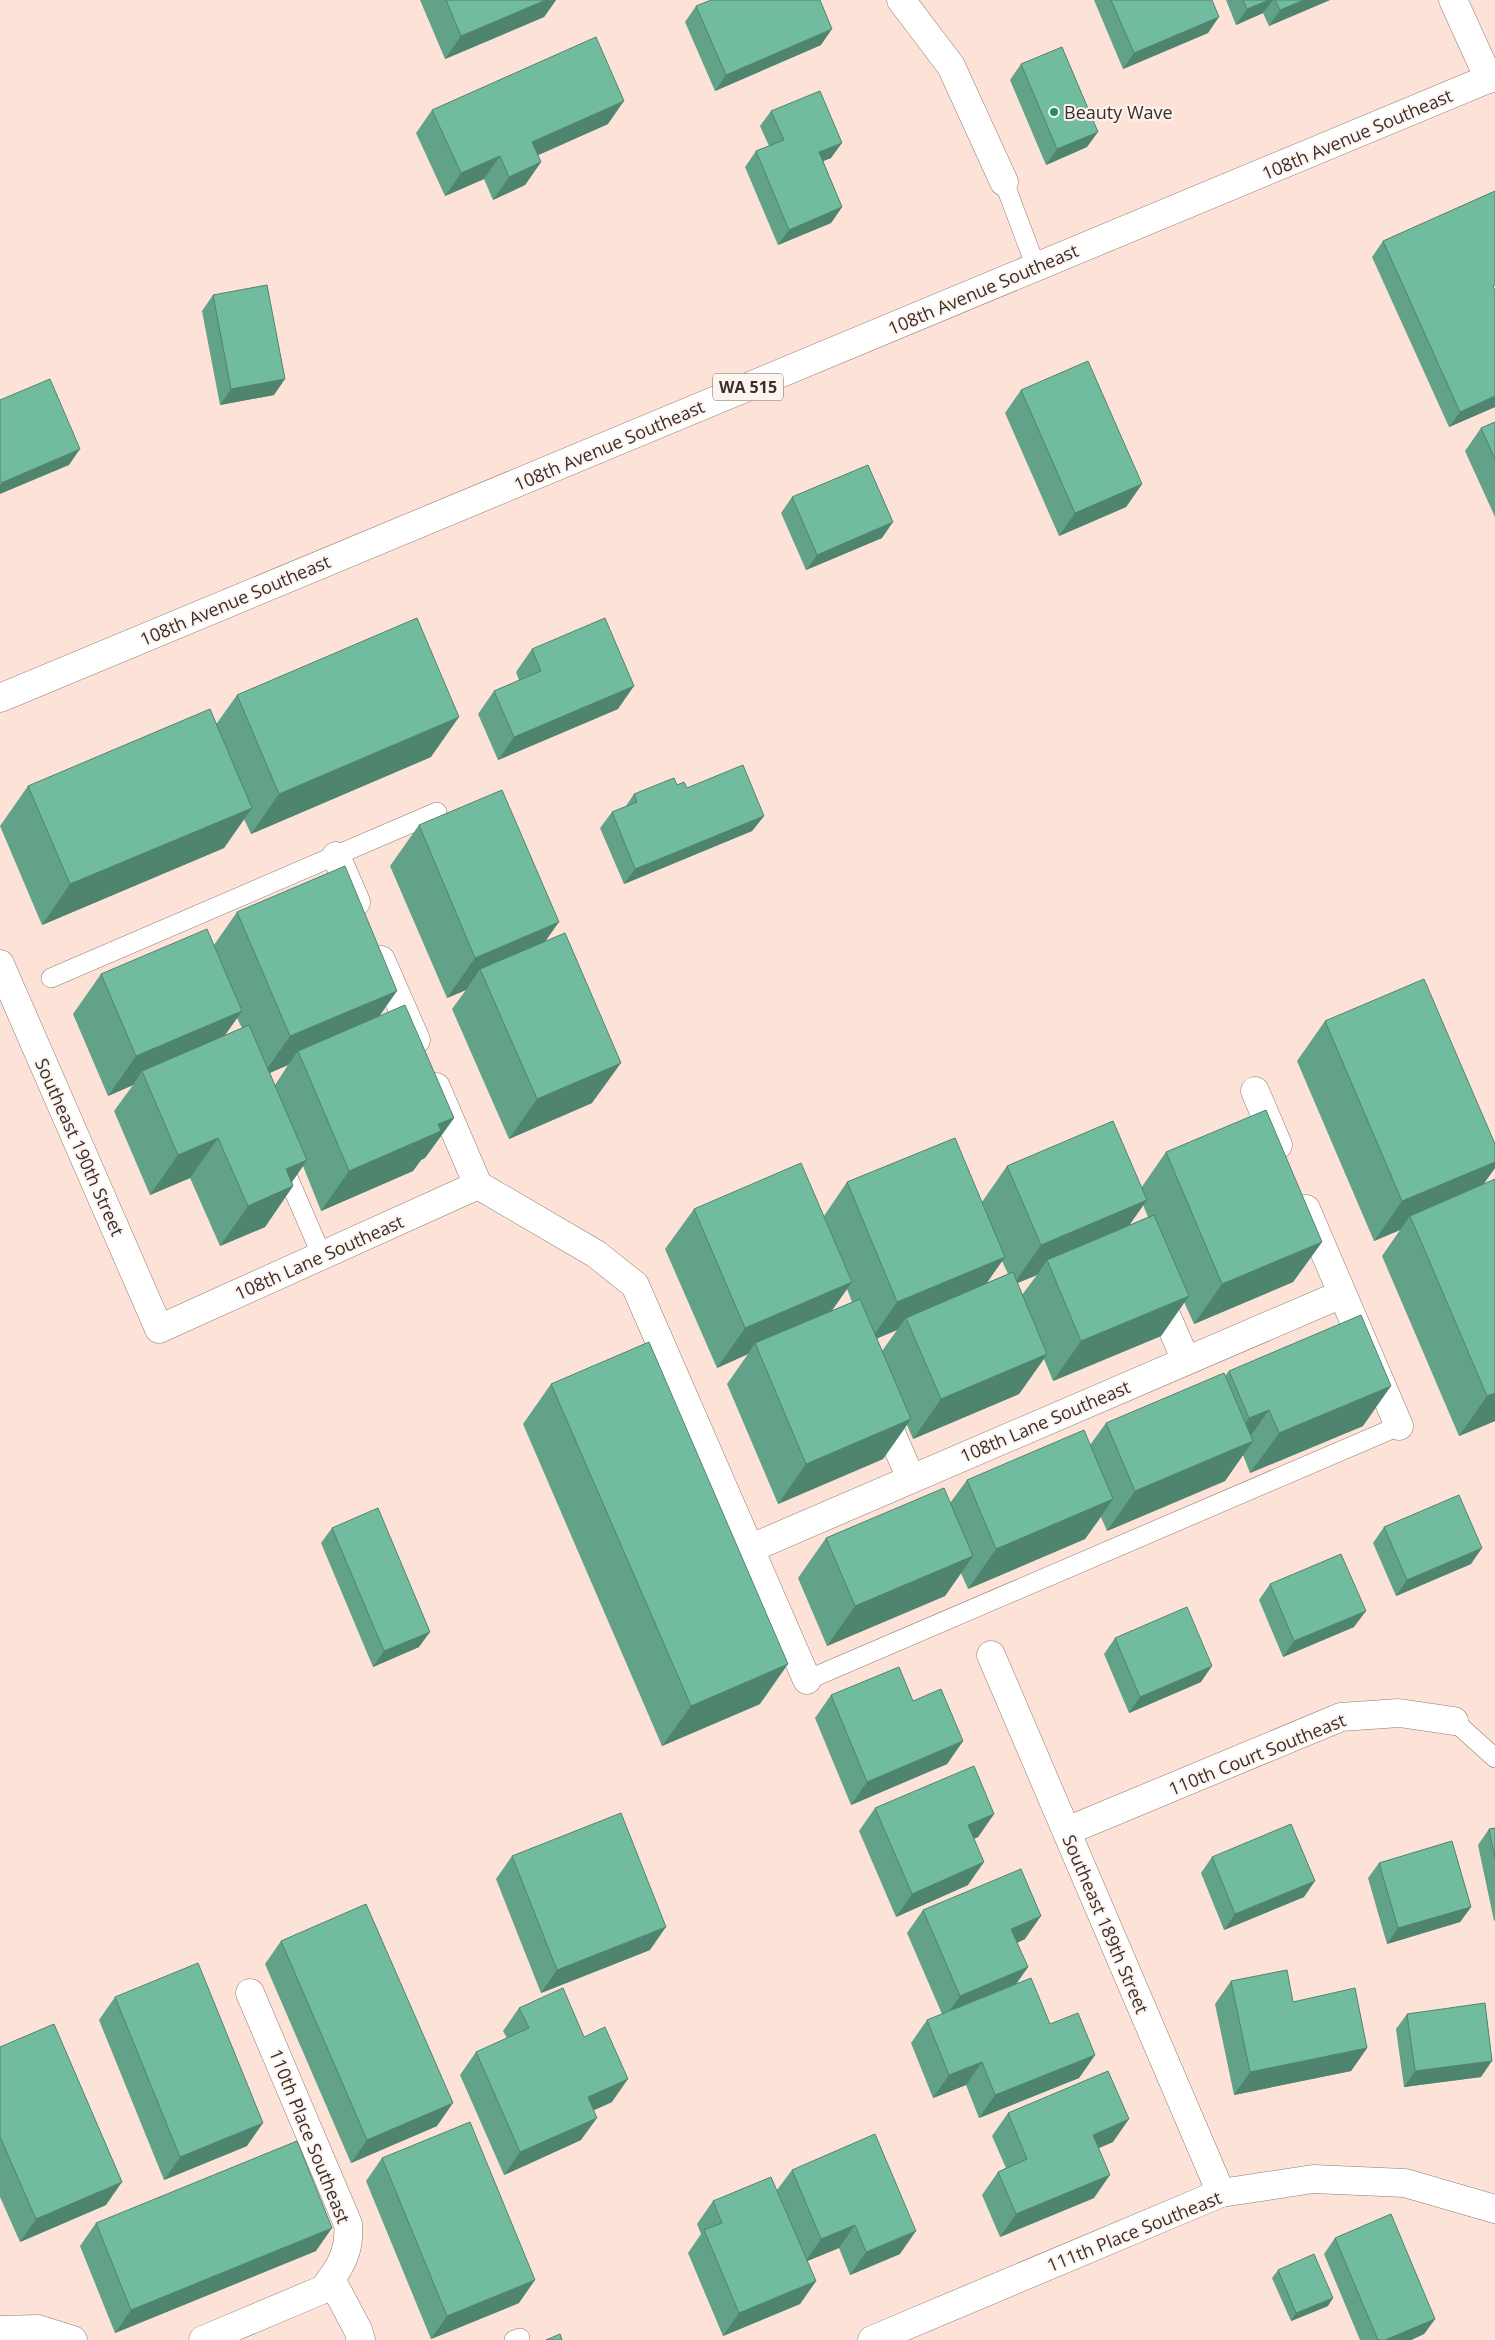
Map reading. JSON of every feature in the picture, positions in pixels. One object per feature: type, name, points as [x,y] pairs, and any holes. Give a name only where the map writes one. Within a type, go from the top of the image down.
[{"type":"street","points":[[901,0],[951,66],[1004,182]]},
{"type":"street","points":[[1453,0],[1492,77]]},
{"type":"street","name":"108th Avenue Southeast","points":[[0,698],[1492,77]]},
{"type":"street","points":[[336,856],[478,1185],[596,1254],[635,1285],[807,1680]]},
{"type":"street","name":"Southeast 190th Street","points":[[0,964],[159,1330]]},
{"type":"street","points":[[1255,1091],[1399,1426]]},
{"type":"street","name":"108th Lane Southeast","points":[[159,1330],[478,1185]]},
{"type":"street","points":[[1145,1264],[1186,1361]]},
{"type":"street","name":"108th Lane Southeast","points":[[749,1549],[1342,1294]]},
{"type":"street","points":[[868,1381],[911,1479]]},
{"type":"street","name":"Southeast 189th Street","points":[[991,1654],[1221,2193]]},
{"type":"street","name":"110th Court Southeast","points":[[1067,1831],[1341,1717],[1399,1713],[1454,1721]]},
{"type":"street","name":"110th Place Southeast","points":[[203,2340],[324,2289],[341,2265],[349,2243],[348,2224],[250,1993]]},
{"type":"street","name":"111th Place Southeast","points":[[872,2340],[1221,2193],[1313,2180],[1405,2183],[1495,2209]]},
{"type":"street","points":[[331,2279],[358,2330],[361,2340]]},
{"type":"street","points":[[0,2330],[38,2330],[73,2340]]},
{"type":"lane","points":[[1004,182],[1036,267]]},
{"type":"lane","points":[[51,978],[437,812]]},
{"type":"lane","points":[[178,924],[186,942]]},
{"type":"lane","points":[[275,1148],[322,1256]]},
{"type":"lane","points":[[807,1680],[1399,1426]]},
{"type":"lane","points":[[1454,1721],[1495,1758]]},
{"type":"building","points":[[446,0],[546,0],[461,36]]},
{"type":"building","points":[[711,0],[820,0],[832,29],[726,75],[696,6]]},
{"type":"building","points":[[1111,0],[1212,0],[1219,17],[1134,53]]},
{"type":"building","points":[[1243,0],[1269,0],[1247,9]]},
{"type":"building","points":[[1275,0],[1304,0],[1280,10]]},
{"type":"building","points":[[596,37],[624,101],[532,142],[541,162],[509,177],[500,156],[461,173],[432,110]]},
{"type":"building","points":[[1062,47],[1098,132],[1057,149],[1021,64]]},
{"type":"building","points":[[820,91],[842,143],[819,152],[842,207],[789,230],[756,151],[784,140],[771,111]]},
{"type":"building","points":[[1495,191],[1495,285],[1493,286],[1495,291],[1495,396],[1460,412],[1383,241]]},
{"type":"building","points":[[267,285],[285,379],[231,389],[213,295]]},
{"type":"building","points":[[1088,361],[1142,484],[1075,513],[1021,390]]},
{"type":"building","points":[[50,379],[80,449],[1,483],[0,400]]},
{"type":"building","points":[[1495,422],[1495,459],[1481,428]]},
{"type":"building","points":[[868,465],[893,522],[817,555],[792,497]]},
{"type":"building","points":[[417,618],[459,717],[279,794],[237,695]]},
{"type":"building","points":[[605,618],[634,686],[514,737],[494,691],[541,671],[532,649]]},
{"type":"building","points":[[210,709],[252,808],[70,884],[28,786]]},
{"type":"building","points":[[743,765],[764,816],[635,869],[612,812],[637,802],[634,794],[674,778],[677,785],[684,782],[687,788]]},
{"type":"building","points":[[502,790],[559,922],[475,958],[419,825]]},
{"type":"building","points":[[345,866],[397,991],[290,1036],[237,912]]},
{"type":"building","points":[[207,929],[242,1011],[136,1056],[101,974]]},
{"type":"building","points":[[565,933],[621,1063],[537,1099],[480,969]]},
{"type":"building","points":[[1424,979],[1495,1144],[1495,1162],[1402,1201],[1325,1021]]},
{"type":"building","points":[[405,1005],[454,1118],[438,1124],[441,1131],[349,1171],[298,1051]]},
{"type":"building","points":[[249,1025],[307,1160],[286,1169],[293,1186],[248,1206],[218,1138],[178,1155],[142,1071]]},
{"type":"building","points":[[1266,1110],[1322,1242],[1222,1284],[1166,1152]]},
{"type":"building","points":[[1113,1121],[1147,1200],[1041,1245],[1007,1166]]},
{"type":"building","points":[[955,1138],[1005,1257],[897,1302],[847,1182]]},
{"type":"building","points":[[801,1163],[852,1282],[745,1328],[694,1209]]},
{"type":"building","points":[[1495,1179],[1495,1393],[1487,1396],[1410,1216]]},
{"type":"building","points":[[1154,1215],[1189,1296],[1081,1341],[1047,1260]]},
{"type":"building","points":[[1013,1272],[1047,1354],[941,1399],[906,1318]]},
{"type":"building","points":[[860,1299],[911,1419],[806,1464],[755,1343]]},
{"type":"building","points":[[1361,1315],[1391,1386],[1279,1433],[1269,1410],[1249,1418],[1229,1371]]},
{"type":"building","points":[[649,1342],[788,1664],[691,1706],[551,1384]]},
{"type":"building","points":[[1224,1373],[1253,1441],[1135,1491],[1106,1423]]},
{"type":"building","points":[[1084,1430],[1113,1499],[996,1549],[967,1480]]},
{"type":"building","points":[[944,1488],[973,1556],[855,1606],[826,1538]]},
{"type":"building","points":[[1459,1495],[1482,1548],[1407,1580],[1384,1527]]},
{"type":"building","points":[[378,1508],[430,1632],[384,1651],[332,1528]]},
{"type":"building","points":[[1341,1554],[1366,1611],[1294,1641],[1270,1584]]},
{"type":"building","points":[[1187,1607],[1212,1666],[1140,1697],[1115,1638]]},
{"type":"building","points":[[899,1667],[913,1701],[941,1689],[963,1741],[867,1782],[831,1695]]},
{"type":"building","points":[[974,1766],[994,1814],[968,1825],[984,1862],[912,1894],[875,1808]]},
{"type":"building","points":[[621,1813],[666,1927],[557,1970],[512,1856]]},
{"type":"building","points":[[1291,1824],[1315,1881],[1235,1914],[1212,1857]]},
{"type":"building","points":[[1495,1828],[1495,1858],[1489,1829]]},
{"type":"building","points":[[1452,1841],[1471,1907],[1398,1928],[1379,1863]]},
{"type":"building","points":[[1021,1869],[1041,1916],[1011,1929],[1028,1967],[960,1996],[923,1910]]},
{"type":"building","points":[[366,1904],[453,2103],[367,2140],[281,1941]]},
{"type":"building","points":[[198,1963],[263,2123],[180,2157],[115,1997]]},
{"type":"building","points":[[1287,1970],[1293,2002],[1355,1988],[1367,2048],[1250,2072],[1231,1981]]},
{"type":"building","points":[[1031,1978],[1050,2024],[1078,2013],[1095,2055],[995,2095],[982,2062],[949,2075],[927,2020]]},
{"type":"building","points":[[563,1988],[584,2037],[605,2027],[628,2079],[588,2097],[597,2118],[520,2152],[476,2052],[529,2028],[519,2008]]},
{"type":"building","points":[[1485,2003],[1492,2061],[1415,2071],[1407,2014]]},
{"type":"building","points":[[54,2024],[122,2182],[36,2219],[0,2137],[0,2047]]},
{"type":"building","points":[[1108,2071],[1129,2119],[1093,2135],[1110,2175],[1016,2214],[998,2172],[1027,2159],[1008,2113]]},
{"type":"building","points":[[470,2122],[535,2280],[447,2316],[382,2158]]},
{"type":"building","points":[[875,2134],[916,2231],[866,2252],[855,2225],[821,2239],[792,2170]]},
{"type":"building","points":[[297,2141],[332,2228],[131,2310],[96,2223]]},
{"type":"building","points":[[771,2177],[816,2281],[739,2313],[704,2230],[722,2223],[713,2201]]},
{"type":"building","points":[[1391,2214],[1435,2319],[1385,2340],[1378,2340],[1335,2238]]},
{"type":"building","points":[[1314,2254],[1333,2298],[1296,2313],[1278,2270]]},
{"type":"building","points":[[560,2334],[562,2340],[546,2340]]},
{"type":"place","name":"Beauty Wave","points":[[1054,112]]}]
